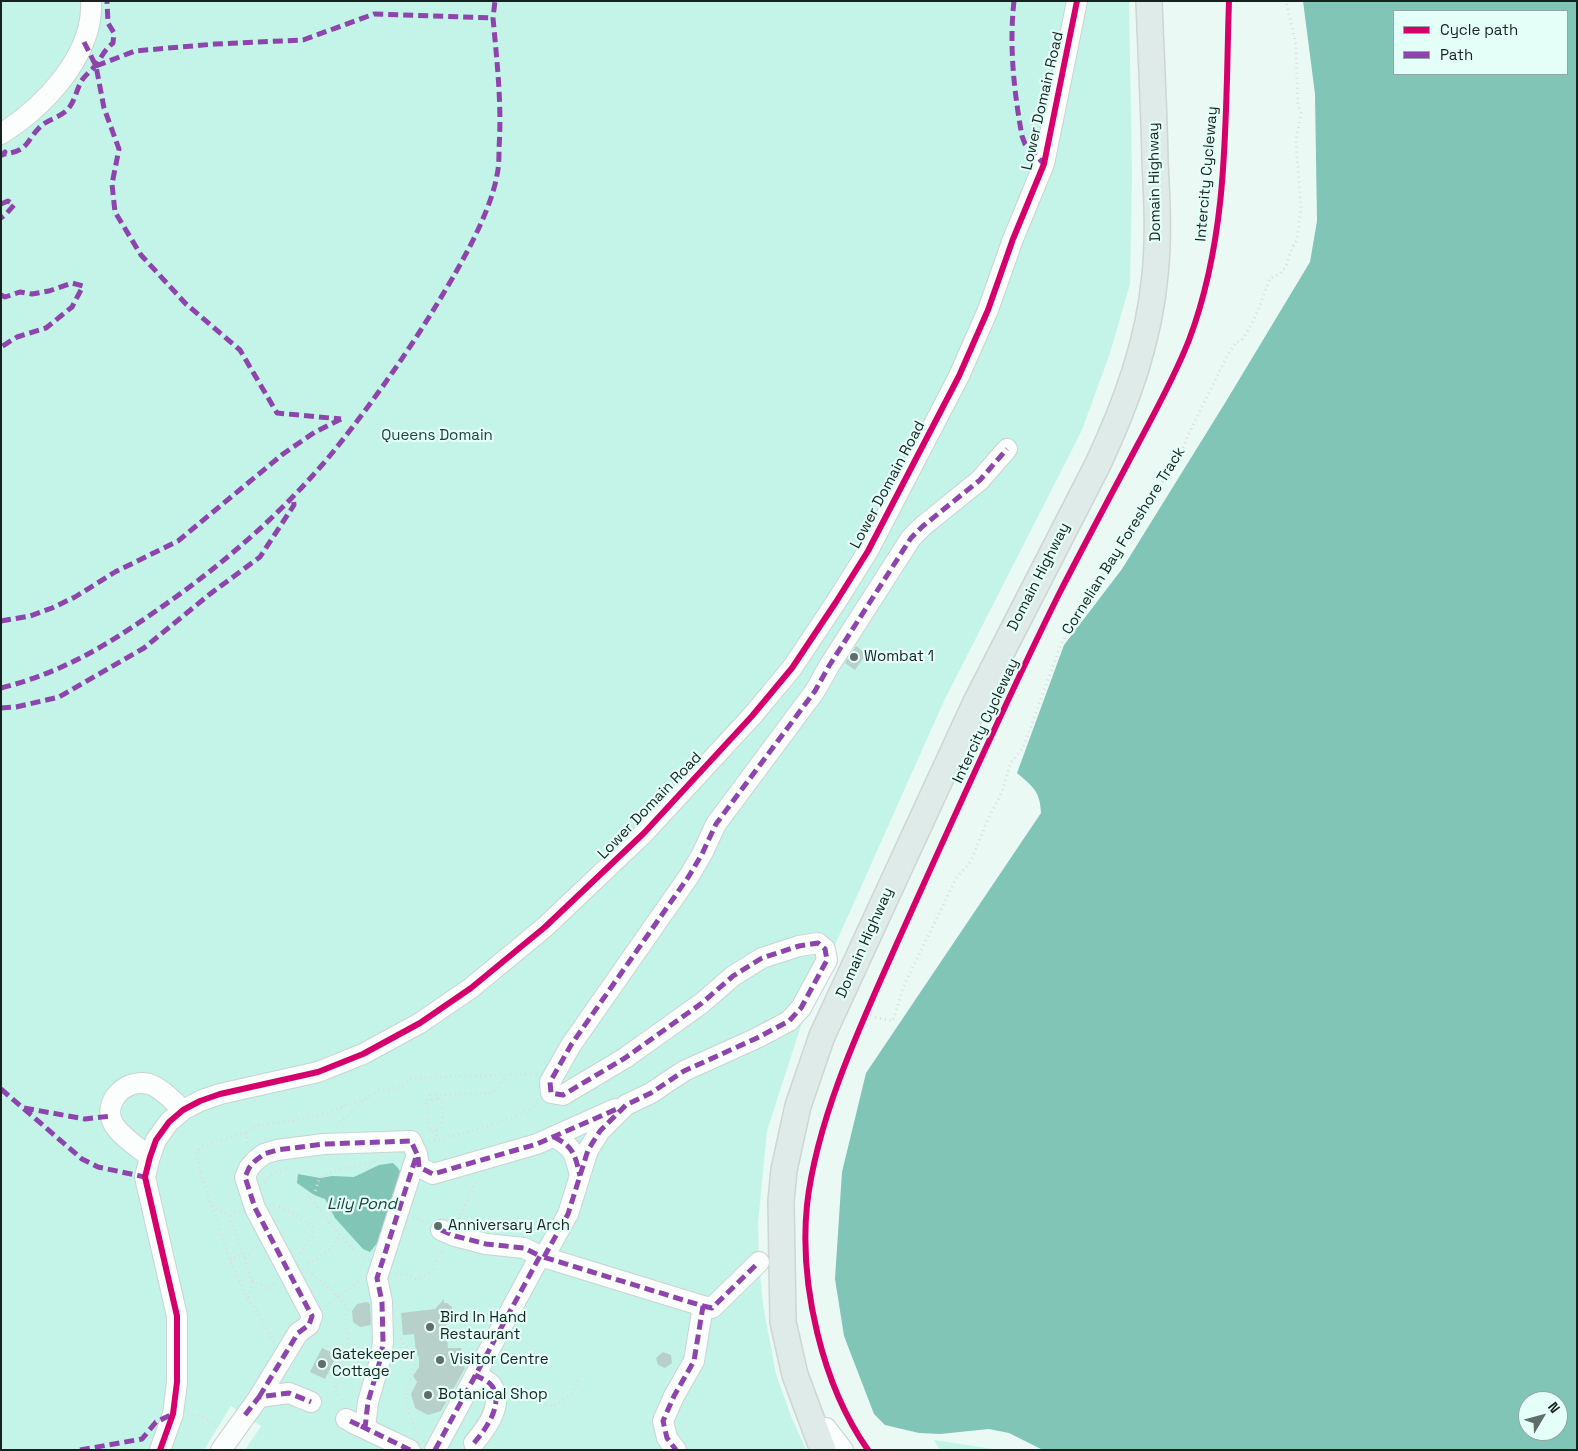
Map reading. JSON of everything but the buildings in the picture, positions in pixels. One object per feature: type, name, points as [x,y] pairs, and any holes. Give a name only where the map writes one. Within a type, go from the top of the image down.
[{"type":"main road","name":"Domain Highway","points":[[837,1450],[825,1439],[805,1372],[782,1273],[781,1201],[784,1170],[798,1106],[822,1036],[975,704],[1117,424],[1142,351],[1155,276],[1157,231],[1149,1]]},
{"type":"street","points":[[1,134],[15,125],[53,92],[69,69],[84,42],[92,16],[91,1]]},
{"type":"street","name":"Lower Domain Road","points":[[160,1450],[173,1414],[177,1382],[177,1316],[146,1177],[156,1140],[169,1122],[183,1110],[200,1101],[220,1094],[318,1072],[363,1054],[420,1024],[472,988],[545,927],[637,840],[752,716],[786,674],[836,602],[868,550],[959,376],[988,310],[1013,239],[1044,164],[1077,1]]},
{"type":"street","points":[[414,1148],[419,1167],[433,1174],[537,1144],[651,1093],[684,1071],[757,1038],[789,1021],[801,1008],[827,960],[825,949],[818,943],[799,946],[762,958],[733,976],[702,1003],[625,1058],[563,1095],[551,1094],[550,1082],[572,1045],[689,876],[716,824],[815,691],[911,538],[980,480],[1007,449]]},
{"type":"street","points":[[150,1157],[116,1128],[111,1116],[112,1100],[122,1088],[136,1083],[151,1084],[183,1110]]},
{"type":"street","points":[[343,1410],[365,1428],[421,1447],[475,1375],[542,1256],[568,1214],[588,1150],[600,1131],[626,1105]]},
{"type":"street","points":[[554,1136],[566,1142],[575,1155],[580,1176]]},
{"type":"street","points":[[225,1444],[259,1397],[298,1333],[309,1324],[312,1316],[297,1269],[256,1203],[245,1177],[249,1168],[264,1154],[277,1150],[324,1144],[414,1148]]},
{"type":"street","points":[[365,1428],[368,1402],[381,1358],[383,1342],[383,1320],[377,1272],[414,1148]]},
{"type":"street","points":[[446,1232],[486,1244],[524,1248],[542,1256],[712,1308],[759,1262]]},
{"type":"street","points":[[676,1450],[667,1438],[663,1421],[674,1396],[694,1362],[703,1306]]},
{"type":"street","points":[[473,1447],[485,1430],[497,1398],[492,1384],[475,1375]]},
{"type":"street","points":[[259,1397],[289,1394],[311,1402]]},
{"type":"street","points":[[825,1439],[843,1450]]},
{"type":"path","points":[[862,1022],[870,1005]]},
{"type":"path","points":[[324,1144],[330,1132],[368,1097],[399,1087],[414,1078],[506,1076],[558,1071]]},
{"type":"path","points":[[431,1100],[430,1095],[490,1093],[497,1090],[506,1076]]},
{"type":"path","points":[[414,1148],[501,1121],[532,1108],[551,1094]]},
{"type":"path","points":[[439,1098],[442,1102],[443,1120],[440,1129],[435,1130],[430,1131],[426,1123],[428,1110],[425,1100],[439,1098]]},
{"type":"path","points":[[435,1130],[436,1140]]},
{"type":"path","points":[[381,1155],[375,1161],[336,1170],[320,1178],[314,1195],[308,1198],[318,1205],[325,1217],[377,1272],[394,1275],[405,1274],[417,1279],[429,1274],[446,1232],[474,1186],[487,1170],[492,1157]]},
{"type":"path","points":[[294,1163],[268,1177],[256,1203],[272,1204],[287,1210],[302,1218],[314,1228],[312,1236],[298,1256],[297,1269]]},
{"type":"path","points":[[212,1206],[230,1216],[252,1281],[248,1300]]},
{"type":"path","points":[[252,1281],[270,1289],[278,1275],[314,1261],[331,1249],[341,1235]]},
{"type":"path","points":[[230,1260],[243,1254]]},
{"type":"path","points":[[297,1269],[331,1290],[346,1305],[348,1312],[344,1323],[348,1332],[348,1340],[335,1374],[334,1384],[343,1410]]},
{"type":"path","points":[[312,1316],[354,1285],[377,1272]]},
{"type":"path","points":[[399,1359],[419,1358]]},
{"type":"path","points":[[412,1375],[406,1399],[421,1447]]},
{"type":"path","points":[[495,1393],[529,1398],[553,1407],[572,1394],[580,1377]]},
{"type":"path","points":[[173,1414],[192,1414],[205,1418],[225,1444]]},
{"type":"green space","name":"Queens Domain","points":[[1,1],[1129,1],[1132,174],[1130,284],[1110,353],[1082,430],[944,701],[806,1010],[767,1131],[758,1222],[763,1305],[776,1374],[806,1450],[245,1450],[261,1426],[231,1406],[204,1450],[1,1450]]},
{"type":"green space","points":[[934,1440],[993,1449],[995,1450],[940,1450]]},
{"type":"water","points":[[1303,1],[1577,1],[1577,1450],[1043,1450],[1009,1433],[989,1429],[940,1434],[919,1433],[885,1425],[874,1414],[844,1336],[835,1279],[842,1172],[866,1073],[1041,813],[1039,799],[1035,790],[1017,773],[1064,645],[1122,569],[1310,262],[1317,221],[1315,94]]},
{"type":"water","name":"Lily Pond","points":[[393,1163],[402,1175],[381,1238],[370,1252],[363,1249],[335,1218],[325,1199],[314,1195],[297,1183],[298,1174],[320,1178],[332,1176],[354,1177],[379,1165]]},
{"type":"marked path","points":[[1,156],[5,152],[4,154],[12,153],[25,146],[42,125],[65,112],[70,106],[82,80],[113,43],[114,33],[108,23],[107,1]]},
{"type":"marked path","points":[[1,688],[43,675],[98,648],[135,626],[226,559],[293,497],[313,475],[360,418],[386,382],[423,327],[462,262],[480,226],[493,191],[498,169],[500,132],[499,83],[493,18],[495,1]]},
{"type":"marked path","points":[[1014,1],[1013,69],[1022,136],[1025,144],[1044,164]]},
{"type":"marked path","points":[[96,66],[135,51],[215,44],[303,40],[374,14],[493,18]]},
{"type":"marked path","points":[[84,42],[96,66],[104,108],[119,149],[112,184],[115,212],[141,255],[186,304],[240,350],[277,413],[341,419]]},
{"type":"marked path","points":[[1,204],[8,201],[14,205],[1,218]]},
{"type":"marked path","points":[[1,295],[5,297],[20,292],[32,294],[49,291],[72,283],[83,286],[72,307],[46,328],[17,337],[1,347]]},
{"type":"marked path","points":[[1,621],[30,616],[52,608],[75,597],[115,572],[178,541],[283,454],[315,432],[341,419]]},
{"type":"marked path","points":[[544,1257],[568,1214],[588,1150],[600,1131],[626,1105],[651,1093],[684,1071],[757,1038],[789,1021],[801,1008],[827,960],[825,949],[818,943],[799,946],[762,958],[733,976],[702,1003],[625,1058],[563,1095],[551,1093],[550,1082],[571,1045],[689,876],[716,824],[815,691],[911,538],[980,480],[1007,449]]},
{"type":"marked path","points":[[1,708],[16,707],[59,697],[144,648],[210,594],[260,557],[294,505],[293,496]]},
{"type":"marked path","points":[[1,1089],[82,1159],[98,1167],[145,1177]]},
{"type":"marked path","points":[[24,1108],[85,1119],[111,1116]]},
{"type":"marked path","points":[[418,1157],[419,1167],[433,1174],[537,1144],[619,1108]]},
{"type":"marked path","points":[[554,1137],[566,1144],[573,1152],[580,1176]]},
{"type":"marked path","points":[[259,1397],[298,1333],[309,1325],[312,1316],[255,1208],[245,1177],[249,1168],[264,1154],[277,1150],[324,1144],[411,1141],[417,1154],[377,1278],[382,1302],[383,1342],[381,1357],[368,1402],[365,1428],[346,1419]]},
{"type":"marked path","points":[[441,1230],[455,1236],[486,1244],[524,1248],[540,1256]]},
{"type":"marked path","points":[[435,1450],[540,1256],[703,1306],[694,1361],[674,1396],[663,1421],[667,1438],[676,1450]]},
{"type":"marked path","points":[[703,1306],[712,1308],[759,1262]]},
{"type":"marked path","points":[[474,1443],[488,1424],[496,1401],[491,1384],[475,1375]]},
{"type":"marked path","points":[[245,1415],[259,1397],[289,1393],[311,1402]]},
{"type":"marked path","points":[[80,1450],[142,1439],[156,1422],[173,1414]]},
{"type":"marked path","points":[[361,1426],[410,1450]]},
{"type":"cycle path","points":[[160,1450],[173,1414],[177,1382],[177,1316],[145,1177],[156,1140],[169,1122],[183,1110],[200,1101],[220,1094],[318,1072],[363,1054],[420,1023],[471,988],[545,927],[644,833],[752,716],[792,668],[868,551],[959,376],[988,310],[1013,239],[1044,164],[1077,1]]},
{"type":"cycle path","name":"Intercity Cycleway","points":[[868,1450],[852,1424],[826,1365],[817,1333],[811,1300],[805,1236],[812,1172],[820,1138],[843,1070],[870,1004],[996,724],[1058,596],[1165,393],[1189,340],[1202,299],[1219,215],[1223,172],[1229,1]]},
{"type":"place","name":"Wombat 1","points":[[854,657]]},
{"type":"place","name":"Anniversary Arch","points":[[438,1226]]},
{"type":"place","name":"Bird In Hand Restaurant","points":[[430,1327]]},
{"type":"place","name":"Visitor Centre","points":[[440,1360]]},
{"type":"place","name":"Gatekeeper Cottage","points":[[322,1364]]},
{"type":"place","name":"Botanical Shop","points":[[428,1395]]}]
